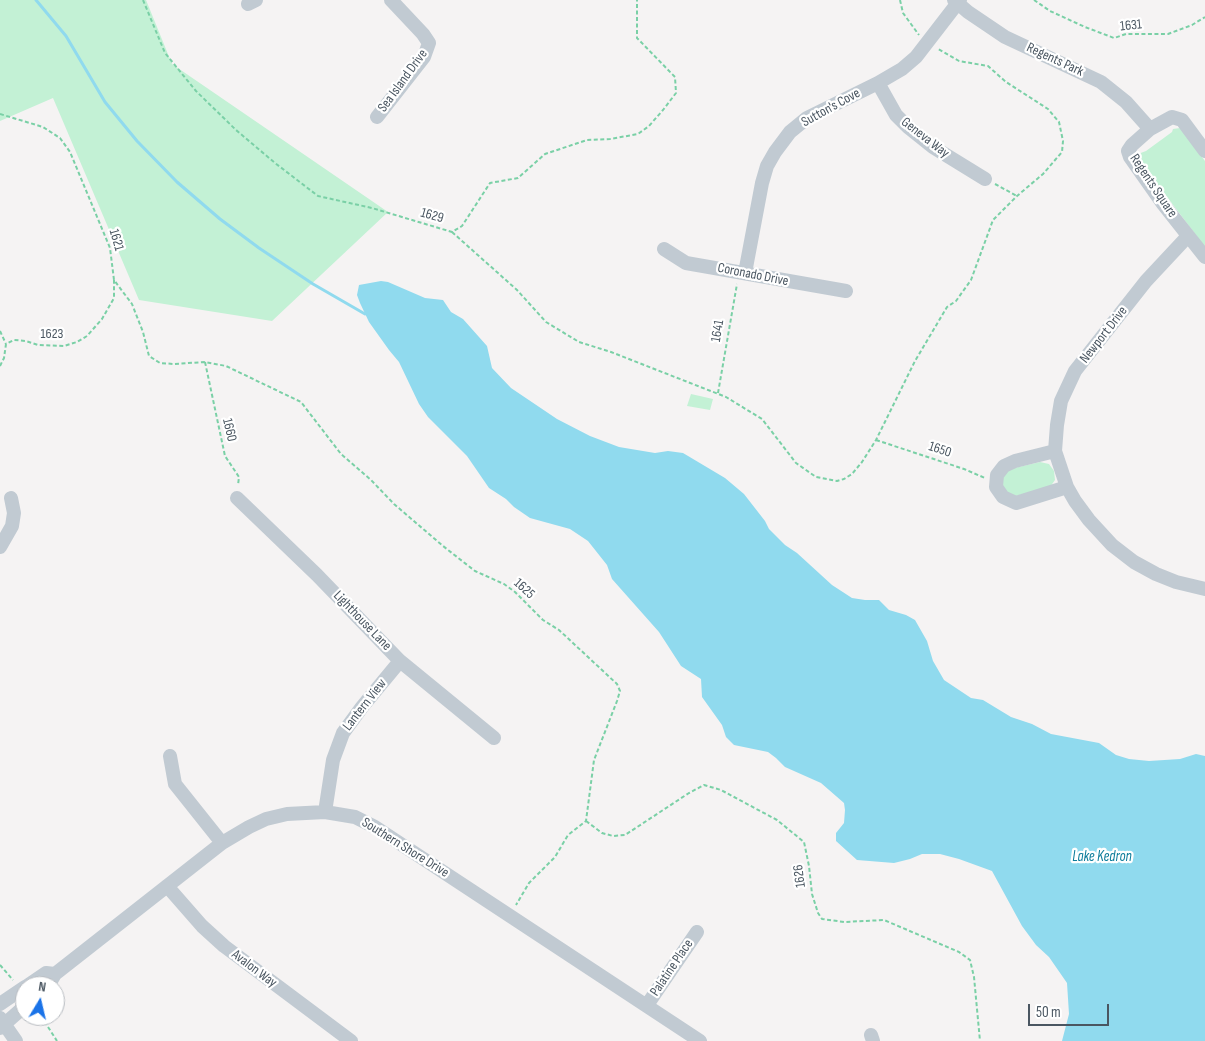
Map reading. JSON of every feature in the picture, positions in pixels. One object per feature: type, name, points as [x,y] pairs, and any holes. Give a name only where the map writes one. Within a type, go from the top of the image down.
[{"type":"street","name":"Sea Island Drive","points":[[377,116],[424,57],[429,43],[391,0]]},
{"type":"street","name":"Sutton's Cove","points":[[742,272],[767,166],[790,132],[807,118],[902,69],[916,57],[957,1]]},
{"type":"street","name":"Regents Park","points":[[957,1],[968,12],[1005,37],[1102,82],[1126,102],[1150,129]]},
{"type":"street","name":"Geneva Way","points":[[878,83],[896,115],[908,127],[933,147],[985,179]]},
{"type":"street","name":"Regents Square","points":[[1205,150],[1178,118],[1168,118],[1150,129],[1128,151],[1130,157],[1205,257]]},
{"type":"street","name":"Newport Drive","points":[[1188,236],[1146,280],[1075,371],[1061,401],[1055,451],[1068,487],[1089,520],[1112,545],[1134,562],[1156,574],[1169,580],[1205,589]]},
{"type":"street","name":"Coronado Drive","points":[[664,249],[686,263],[846,291]]},
{"type":"street","points":[[1055,451],[1025,458],[1004,466],[997,474],[996,487],[1003,497],[1016,503],[1068,487]]},
{"type":"street","points":[[0,547],[12,526],[14,513],[11,498]]},
{"type":"street","name":"Lighthouse Lane","points":[[237,498],[317,575],[400,661],[494,738]]},
{"type":"street","name":"Lantern View","points":[[325,812],[333,760],[343,733],[400,661]]},
{"type":"street","points":[[170,756],[175,784],[222,843]]},
{"type":"street","name":"Southern Shore Drive","points":[[57,976],[222,843],[266,819],[287,814],[325,812],[356,817],[375,827],[700,1041]]},
{"type":"street","name":"Avalon Way","points":[[167,886],[202,926],[224,946],[351,1041]]},
{"type":"street","name":"Palatine Place","points":[[647,1005],[696,932]]},
{"type":"street","name":"Southern Shore Drive","points":[[0,1004],[15,994]]},
{"type":"street","points":[[15,1013],[2,1023],[16,1041]]},
{"type":"path","name":"1629","points":[[143,0],[165,53],[196,91],[275,164],[318,196],[372,208],[452,232],[462,226],[490,183],[518,178],[545,154],[587,140],[610,139],[638,134],[649,126],[663,110],[676,93],[675,77],[636,38],[637,0]]},
{"type":"path","name":"1631","points":[[1034,0],[1050,11],[1114,38],[1126,34],[1168,34],[1192,25],[1205,17]]},
{"type":"path","name":"1621","points":[[0,114],[43,127],[60,138],[70,152],[110,248],[114,280],[132,304],[144,332],[149,356],[160,363],[205,362]]},
{"type":"path","points":[[985,179],[1017,196]]},
{"type":"path","name":"1641","points":[[718,393],[742,272]]},
{"type":"path","name":"1623","points":[[6,344],[14,340],[38,345],[64,346],[77,342],[87,336],[106,312],[114,298],[114,280]]},
{"type":"path","points":[[0,331],[6,344],[4,358],[0,366]]},
{"type":"path","name":"1660","points":[[205,362],[224,456],[240,478],[237,498]]},
{"type":"path","name":"1625","points":[[205,362],[226,366],[301,402],[341,454],[371,480],[394,504],[475,571],[504,584],[515,592],[543,620],[559,630],[617,684],[620,691],[617,701],[594,760],[586,820]]},
{"type":"path","name":"1650","points":[[876,440],[964,469],[996,482]]},
{"type":"path","name":"1626","points":[[586,820],[602,833],[613,836],[625,835],[704,785],[721,790],[777,820],[804,842],[812,894],[822,919],[844,922],[884,920],[959,952],[970,960],[974,977],[980,1041]]},
{"type":"path","points":[[509,916],[529,883],[554,857],[568,836],[586,820]]},
{"type":"path","points":[[0,965],[15,979]]},
{"type":"path","points":[[47,1026],[57,1041]]},
{"type":"green space","points":[[0,0],[146,0],[172,64],[388,212],[272,321],[139,300],[53,98],[0,121]]},
{"type":"green space","points":[[1180,128],[1205,161],[1205,247],[1139,160],[1138,154],[1146,151],[1172,132],[1173,129]]},
{"type":"green space","points":[[691,394],[713,399],[710,410],[687,406]]},
{"type":"green space","points":[[1040,462],[1049,464],[1054,471],[1055,480],[1050,487],[1016,496],[1007,493],[1002,485],[1003,476],[1010,469]]},
{"type":"water","name":"Lake Kedron","points":[[381,281],[388,282],[425,298],[443,300],[451,312],[463,319],[487,346],[492,368],[511,388],[557,419],[590,436],[619,447],[655,453],[668,451],[683,453],[725,478],[744,494],[769,529],[785,545],[797,553],[832,585],[852,598],[879,600],[889,610],[915,620],[927,641],[933,661],[944,680],[971,698],[983,700],[1011,717],[1032,724],[1051,734],[1099,743],[1116,755],[1129,759],[1149,761],[1180,759],[1196,754],[1205,756],[1205,1041],[1062,1041],[1069,1014],[1067,983],[1049,957],[1036,945],[1022,926],[992,871],[940,854],[922,854],[894,863],[857,860],[836,841],[836,833],[844,823],[844,803],[821,783],[785,767],[768,752],[734,745],[726,737],[722,725],[702,697],[701,679],[681,666],[659,632],[612,579],[607,565],[588,541],[570,529],[530,518],[489,488],[467,456],[428,417],[419,404],[399,362],[369,322],[357,295],[359,285]]},
{"type":"waterway","points":[[36,0],[66,36],[105,102],[137,141],[177,182],[220,219],[259,248],[313,284],[365,314]]}]
